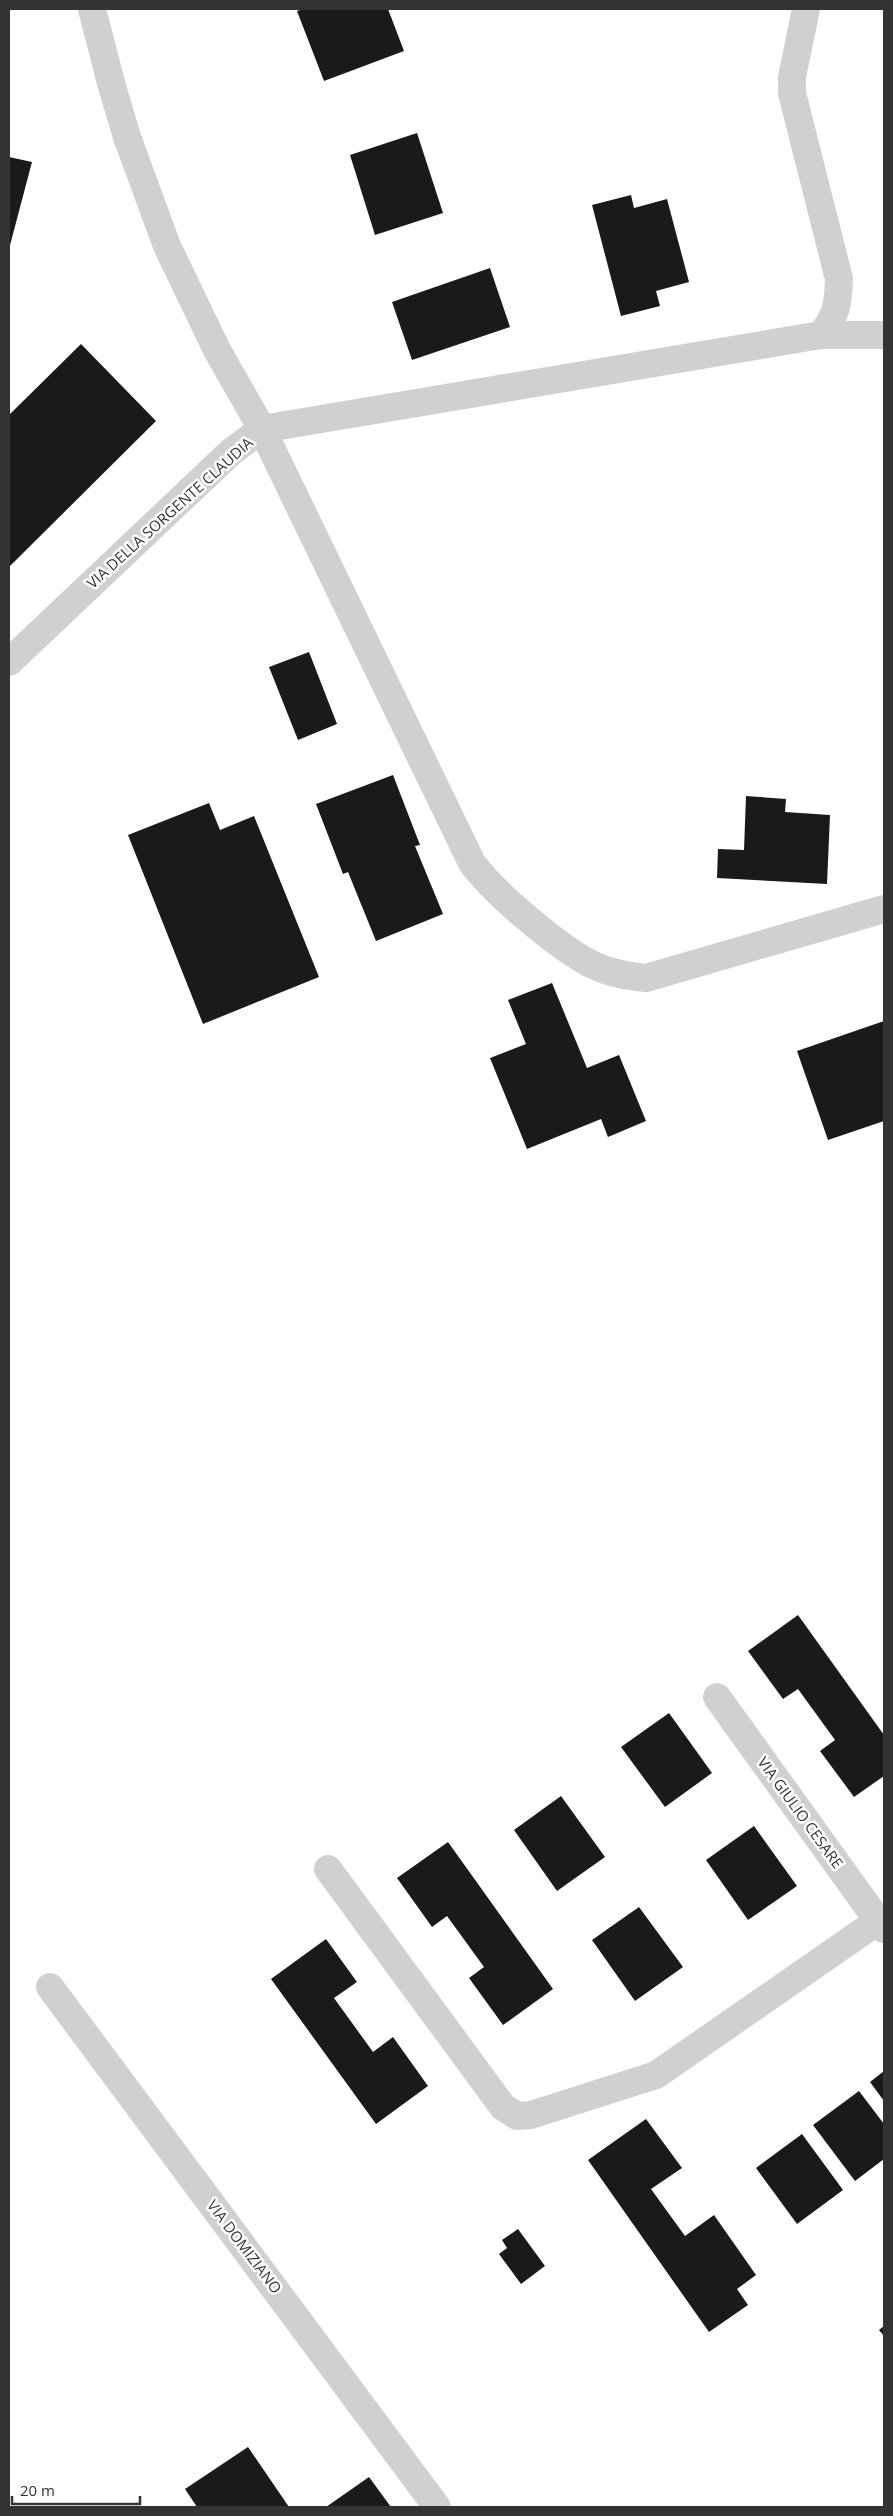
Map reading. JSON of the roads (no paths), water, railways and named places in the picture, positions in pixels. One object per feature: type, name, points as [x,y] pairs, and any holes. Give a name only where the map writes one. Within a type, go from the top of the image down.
[{"type":"street","name":"VIA DELLA SORGENTE CLAUDIA","points":[[9,662],[231,452],[262,429],[217,350],[167,246],[122,120],[92,9]]},
{"type":"street","points":[[806,9],[792,77],[792,93],[839,279],[838,305],[833,319],[821,335]]},
{"type":"street","points":[[884,335],[821,335],[262,429],[472,863],[482,878],[547,934],[590,964],[621,976],[646,978],[884,909]]},
{"type":"street","name":"VIA GIULIO CESARE","points":[[717,1697],[881,1925]]},
{"type":"street","points":[[328,1869],[503,2107],[517,2116],[531,2115],[656,2075],[881,1925]]},
{"type":"street","name":"VIA DOMIZIANO","points":[[50,1987],[437,2507]]}]
